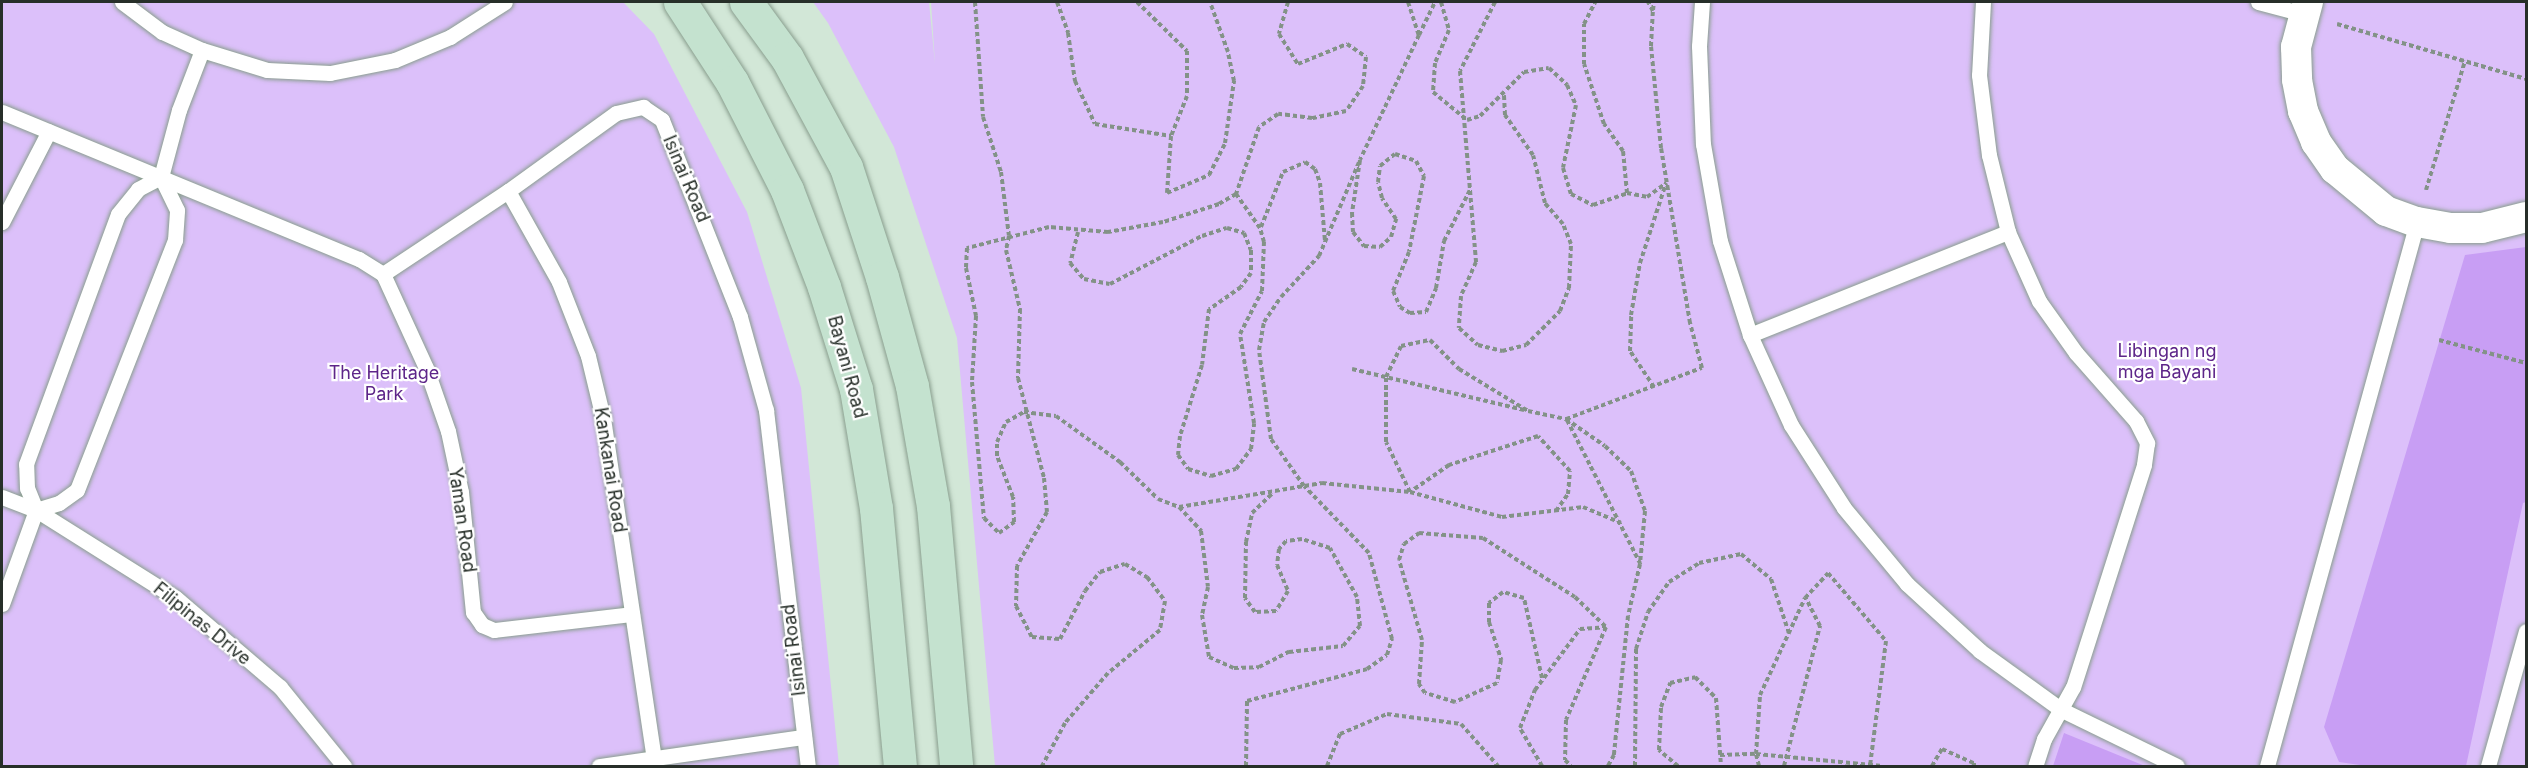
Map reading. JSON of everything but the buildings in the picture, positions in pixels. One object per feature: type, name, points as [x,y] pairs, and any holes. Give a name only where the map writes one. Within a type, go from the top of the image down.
[{"type":"main road","name":"Bayani Road","points":[[680,2],[732,82],[787,190],[824,287],[856,389],[876,508],[900,766]]},
{"type":"main road","points":[[746,2],[787,58],[846,167],[888,299],[912,386],[933,506],[956,766]]},
{"type":"street","points":[[2305,8],[2296,47],[2297,80],[2303,111],[2316,142],[2335,170],[2359,192],[2386,211],[2417,222],[2450,228],[2482,228],[2526,217]]},
{"type":"lane","points":[[122,2],[162,32],[202,50],[267,70],[330,73],[395,60],[450,38],[504,2]]},
{"type":"lane","points":[[1702,2],[1699,46],[1703,144],[1720,241],[1750,335],[1791,424],[1844,508],[1907,584],[1971,644],[2060,709],[2177,766]]},
{"type":"lane","points":[[1983,2],[1979,75],[1989,155],[2008,232],[2039,301],[2076,353],[2136,421],[2147,442],[2144,465],[2073,687],[2060,709],[2035,766]]},
{"type":"lane","points":[[2258,2],[2305,8]]},
{"type":"lane","points":[[36,510],[59,503],[77,490],[175,240],[177,210],[161,177],[179,110],[202,50]]},
{"type":"lane","name":"Isinai Road","points":[[383,274],[508,192],[616,113],[643,107],[662,120],[740,317],[766,410],[808,766]]},
{"type":"lane","points":[[2,112],[359,259],[383,274]]},
{"type":"lane","points":[[2,222],[49,131]]},
{"type":"lane","points":[[2,603],[36,510],[27,488],[26,464],[118,214],[138,189],[161,177]]},
{"type":"lane","name":"Kankanai Road","points":[[508,192],[559,282],[588,356],[603,418],[654,763]]},
{"type":"lane","points":[[2267,766],[2417,222]]},
{"type":"lane","points":[[1750,335],[2008,232]]},
{"type":"lane","name":"Yaman Road","points":[[383,274],[426,368],[448,431],[461,492],[473,612],[482,625],[494,630],[632,614]]},
{"type":"lane","name":"Filipinas Drive","points":[[2,497],[36,510],[176,598],[280,687],[344,766]]},
{"type":"lane","points":[[2488,766],[2526,631]]},
{"type":"lane","points":[[599,766],[654,763],[804,737]]},
{"type":"path","points":[[975,2],[983,117],[1001,172],[1009,236],[1007,259],[1020,309],[1018,378],[1024,412],[1044,478],[1047,512],[1017,567],[1016,606],[1032,637],[1060,639],[1085,591],[1101,572],[1125,564],[1147,578],[1165,601],[1160,630],[1108,673],[1065,723],[1042,766]]},
{"type":"path","points":[[1057,2],[1068,33],[1075,81],[1095,124],[1171,136]]},
{"type":"path","points":[[1137,2],[1187,51],[1187,96],[1171,136],[1167,193],[1209,175],[1225,143],[1234,81],[1228,52],[1210,2]]},
{"type":"path","points":[[1274,492],[1252,513],[1246,542],[1245,598],[1256,612],[1276,611],[1288,591],[1277,565],[1280,549],[1286,542],[1302,539],[1330,548],[1356,597],[1360,626],[1343,646],[1288,652],[1259,667],[1234,668],[1209,657],[1202,615],[1208,586],[1201,531],[1179,507],[1158,499],[1120,462],[1056,416],[1024,412],[1006,422],[997,442],[997,456],[1013,497],[1014,522],[999,533],[984,518],[972,382],[976,316],[966,268],[967,248],[1009,236],[1049,227],[1078,232],[1108,232],[1163,222],[1219,204],[1236,194],[1259,127],[1278,114],[1312,118],[1346,111],[1363,86],[1366,57],[1347,44],[1298,64],[1279,34],[1288,2]]},
{"type":"path","points":[[1408,2],[1419,35]]},
{"type":"path","points":[[1246,766],[1247,701],[1339,674],[1367,669],[1388,655],[1392,639],[1369,554],[1304,486],[1270,439],[1259,350],[1264,322],[1281,297],[1319,256],[1360,160],[1435,2]]},
{"type":"path","points":[[1441,2],[1449,30],[1435,63],[1433,92],[1467,120]]},
{"type":"path","points":[[1495,2],[1460,71],[1467,120],[1476,262],[1461,296],[1459,328],[1478,345],[1494,349],[1526,345],[1560,311],[1569,288],[1571,244],[1563,224],[1545,203],[1533,155],[1505,115],[1504,95]]},
{"type":"path","points":[[1595,2],[1584,24],[1584,64],[1604,124],[1623,152],[1627,193]]},
{"type":"path","points":[[1648,2],[1653,11]]},
{"type":"path","points":[[1566,419],[1702,368],[1690,323],[1654,101],[1654,2]]},
{"type":"path","points":[[2305,8],[2526,79]]},
{"type":"path","points":[[2417,222],[2465,61]]},
{"type":"path","points":[[1467,120],[1480,116],[1504,95],[1524,72],[1549,68],[1567,85],[1576,105],[1563,168],[1570,194],[1593,206],[1627,193],[1647,196],[1667,183]]},
{"type":"path","points":[[1360,160],[1352,213],[1353,232],[1364,246],[1380,247],[1390,237],[1396,219],[1382,198],[1378,182],[1380,166],[1395,154],[1416,161],[1424,176],[1409,252],[1393,291],[1400,307],[1410,313],[1426,312],[1436,288],[1444,241],[1470,190]]},
{"type":"path","points":[[1078,232],[1070,263],[1084,279],[1110,284],[1202,236],[1227,228],[1244,233],[1251,250],[1251,273],[1241,287],[1209,309],[1202,365],[1180,436],[1178,455],[1188,469],[1211,476],[1236,469],[1251,448],[1254,423],[1240,334],[1262,291],[1260,228],[1283,172],[1305,162],[1314,169],[1320,183],[1325,242]]},
{"type":"path","points":[[1654,387],[1630,351],[1631,315],[1640,263],[1667,183]]},
{"type":"path","points":[[1236,194],[1260,228]]},
{"type":"path","points":[[1410,492],[1386,442],[1386,376],[1401,346],[1430,340],[1459,369],[1528,411]]},
{"type":"path","points":[[2439,340],[2526,363]]},
{"type":"path","points":[[1352,369],[1566,419],[1605,446],[1631,471],[1645,511],[1640,564],[1628,616],[1614,755],[1608,766]]},
{"type":"path","points":[[1566,419],[1640,564]]},
{"type":"path","points":[[1410,492],[1449,465],[1538,436],[1570,471],[1568,494],[1556,512]]},
{"type":"path","points":[[1179,507],[1322,483],[1410,492],[1502,517],[1583,507],[1621,523]]},
{"type":"path","points":[[1542,678],[1524,598],[1503,592],[1489,603],[1490,622],[1502,660],[1497,683],[1455,702],[1425,693],[1419,684],[1422,640],[1399,560],[1404,543],[1419,533],[1483,538],[1575,597],[1606,627]]},
{"type":"path","points":[[1635,766],[1636,649],[1648,612],[1669,582],[1699,563],[1741,554],[1771,579],[1789,633]]},
{"type":"path","points":[[1759,766],[1756,754],[1760,695],[1806,598],[1828,573],[1886,641],[1870,766]]},
{"type":"path","points":[[1784,766],[1820,626],[1806,598]]},
{"type":"path","points":[[1542,766],[1520,728],[1542,678],[1580,629],[1606,627]]},
{"type":"path","points":[[1571,766],[1565,760],[1566,720],[1606,627]]},
{"type":"path","points":[[1678,766],[1659,750],[1660,707],[1670,683],[1695,677],[1716,698],[1721,766]]},
{"type":"path","points":[[1327,766],[1340,734],[1387,714],[1461,724],[1498,766]]},
{"type":"path","points":[[1932,766],[1942,749],[1974,763],[1974,766]]},
{"type":"path","points":[[1720,755],[1756,754],[1882,766]]},
{"type":"green space","name":"The Heritage Park","points":[[2,2],[623,2],[654,34],[747,212],[801,388],[839,766],[2,766]]},
{"type":"green space","name":"Libingan ng mga Bayani","points":[[813,2],[929,2],[935,64],[931,2],[2526,2],[2526,766],[995,766],[957,338],[894,147],[828,23]]},
{"type":"shaded area","points":[[2526,247],[2526,502],[2523,503],[2466,766],[2367,766],[2339,762],[2324,727],[2465,255]]},
{"type":"shaded area","points":[[2064,733],[2145,766],[2053,766]]}]
